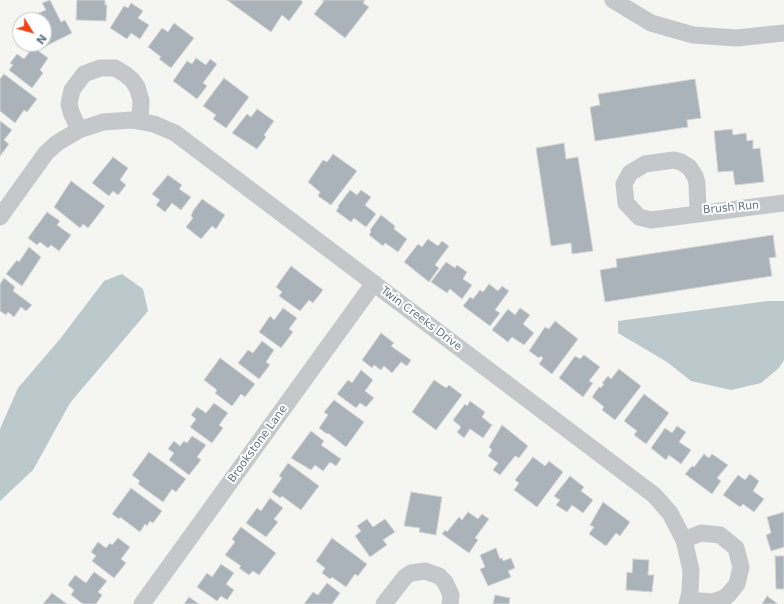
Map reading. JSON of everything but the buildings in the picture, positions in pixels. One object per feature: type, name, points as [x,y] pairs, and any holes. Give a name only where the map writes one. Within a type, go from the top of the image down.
[{"type":"street","points":[[613,0],[651,23],[693,36],[737,38],[784,33]]},
{"type":"street","points":[[0,217],[46,153],[57,143],[79,130],[69,104],[72,90],[84,74],[95,69],[114,68],[125,74],[137,87],[141,100],[140,121]]},
{"type":"street","name":"Twin Creeks Drive","points":[[79,130],[108,121],[140,121],[161,126],[181,137],[654,496],[670,513],[684,540],[691,570],[688,602]]},
{"type":"street","name":"Brush Run","points":[[698,213],[697,183],[695,176],[686,165],[674,160],[645,164],[635,168],[630,173],[624,184],[626,203],[639,217],[651,220],[784,203]]},
{"type":"street","name":"Brookstone Lane","points":[[142,604],[374,283]]},
{"type":"street","points":[[684,540],[701,533],[720,535],[736,548],[741,567],[737,584],[729,594],[713,602],[688,602]]},
{"type":"street","points":[[384,604],[405,577],[411,573],[425,571],[439,576],[445,582],[451,595],[450,604]]},
{"type":"shaded area","points":[[122,274],[143,289],[148,311],[70,403],[33,470],[0,501],[0,429],[18,388],[60,339],[104,281]]},
{"type":"shaded area","points":[[768,301],[784,301],[784,360],[779,368],[761,383],[731,390],[691,381],[667,362],[618,333],[618,321]]}]
